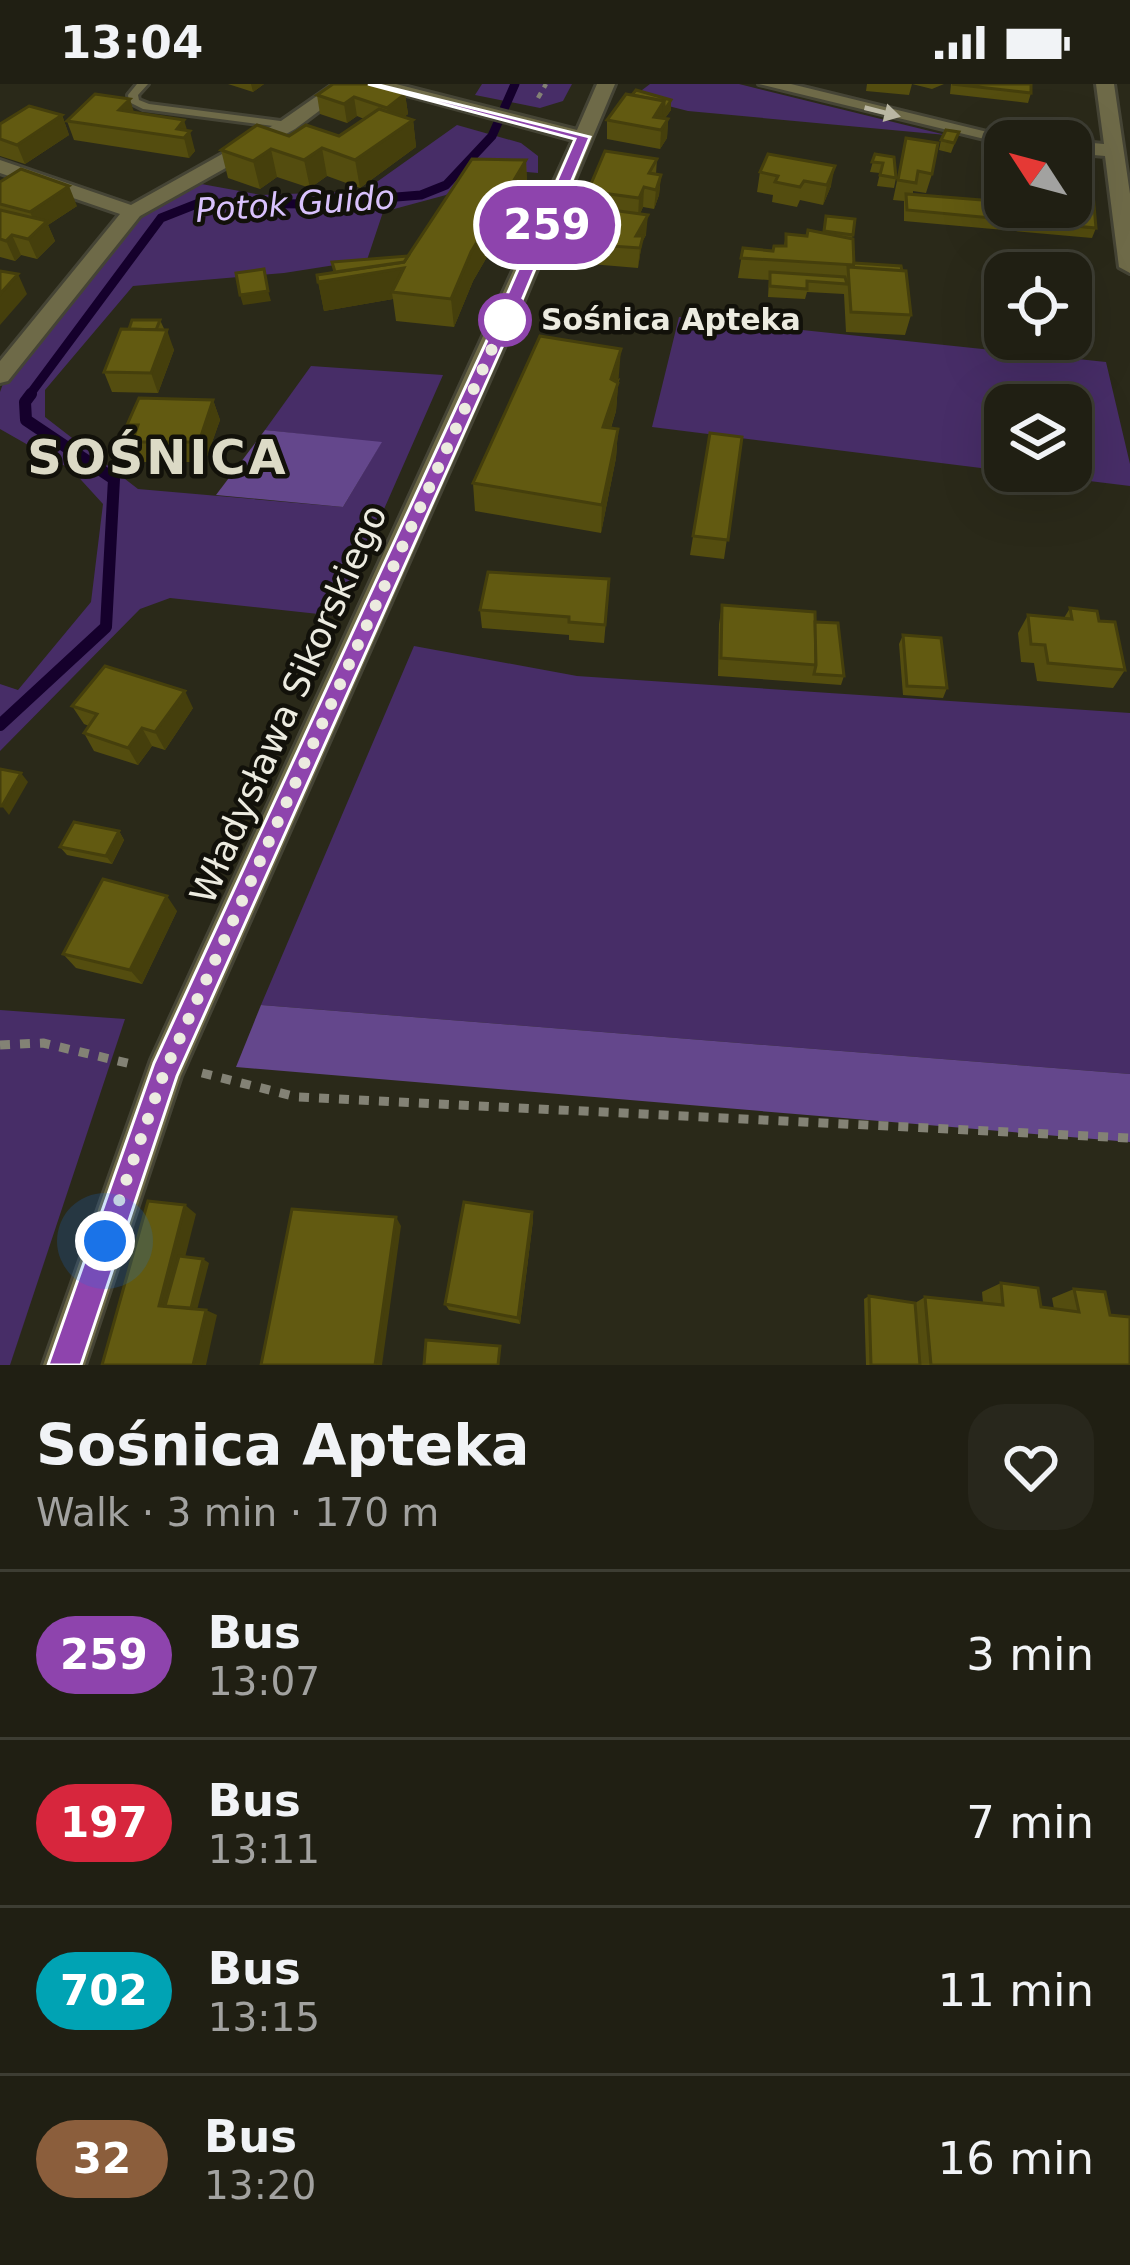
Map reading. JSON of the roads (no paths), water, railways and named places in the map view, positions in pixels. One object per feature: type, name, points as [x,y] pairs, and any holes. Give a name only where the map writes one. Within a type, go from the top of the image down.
[{"type":"street","points":[[0,376],[134,212],[288,125],[346,84]]},
{"type":"street","points":[[375,84],[583,137]]},
{"type":"street","name":"Władysława Sikorskiego","points":[[64,1365],[164,1073],[498,336],[606,84]]},
{"type":"street","points":[[768,84],[984,134]]},
{"type":"street","points":[[1105,84],[1119,140],[1130,268]]},
{"type":"street","points":[[0,166],[134,212]]},
{"type":"lane","points":[[143,84],[133,95],[134,102],[147,107],[288,125]]},
{"type":"waterway","name":"Potok Guido","points":[[28,397],[161,218],[199,203],[310,204],[421,195],[446,185],[492,136],[515,84]]},
{"type":"waterway","name":"Potok Guido","points":[[0,725],[106,627],[114,479],[26,420],[25,402],[31,394]]},
{"type":"place","name":"Sośnica Apteka","points":[[505,320]]},
{"type":"district","name":"SOŚNICA","points":[[158,457]]}]
